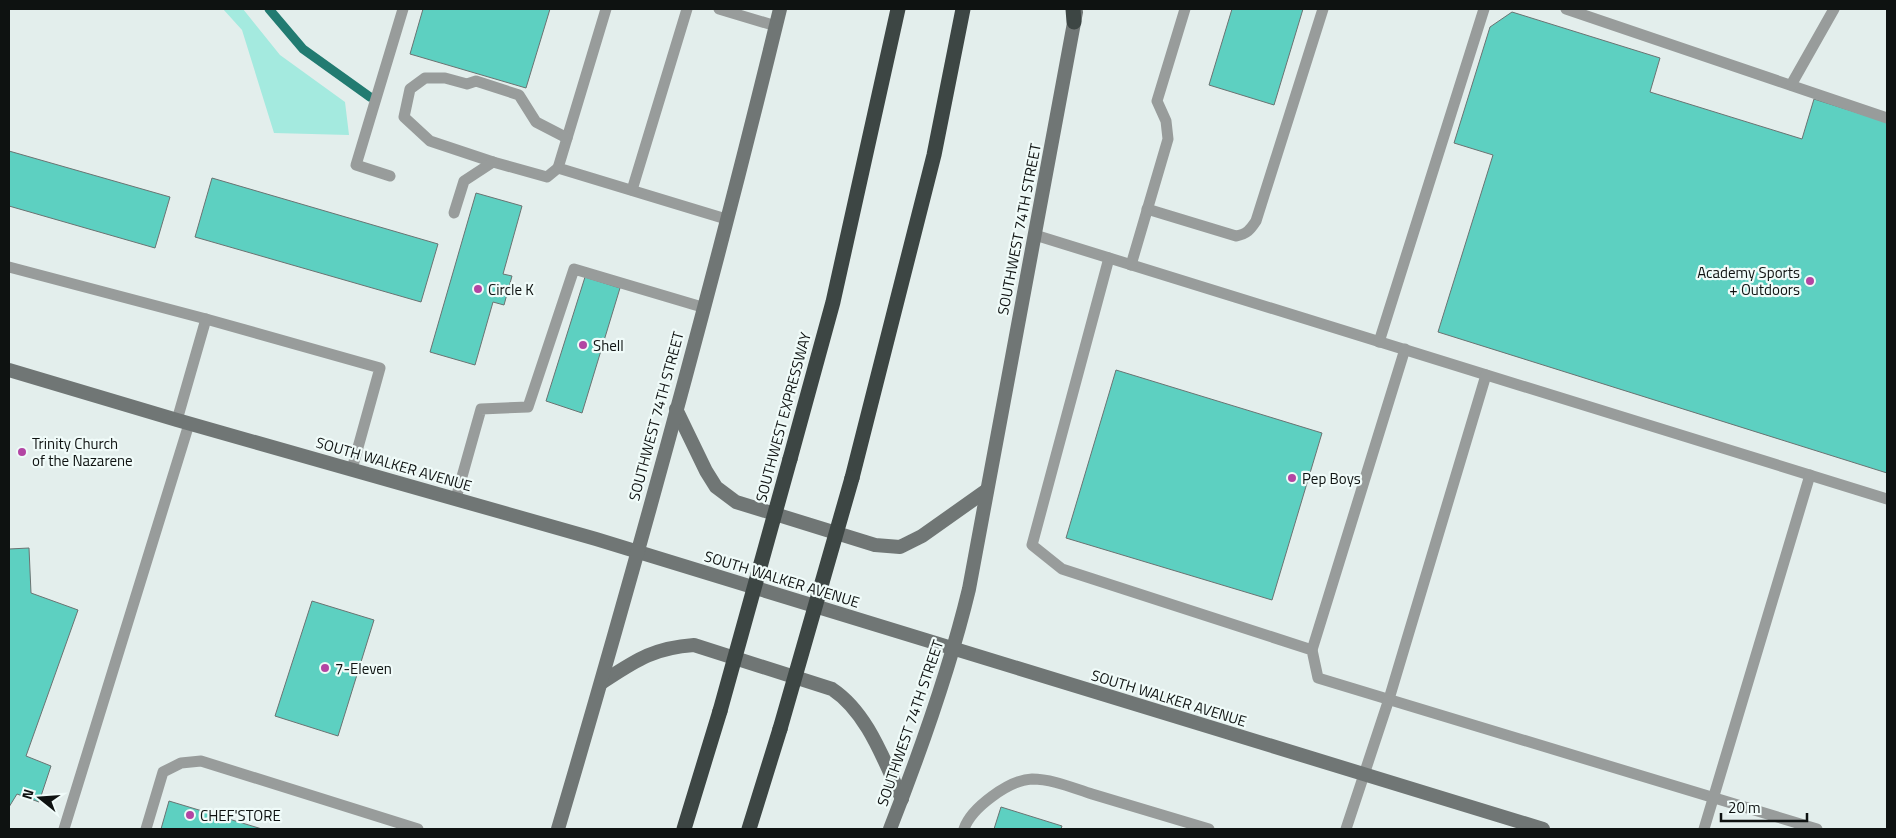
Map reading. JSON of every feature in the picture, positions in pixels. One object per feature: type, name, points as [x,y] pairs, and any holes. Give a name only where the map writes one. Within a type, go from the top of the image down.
[{"type":"highway","name":"SOUTHWEST EXPRESSWAY","points":[[684,829],[720,711],[833,302],[898,9]]},
{"type":"highway","points":[[749,829],[780,729],[852,478],[934,155],[963,9]]},
{"type":"main road","name":"SOUTHWEST 74TH STREET","points":[[558,829],[601,683],[676,409],[780,9]]},
{"type":"main road","name":"SOUTHWEST 74TH STREET","points":[[890,829],[935,712],[955,648],[969,589],[1075,13]]},
{"type":"main road","name":"SOUTH WALKER AVENUE","points":[[9,370],[183,422],[456,498],[637,552],[1543,829]]},
{"type":"main road","points":[[676,409],[706,472],[716,487],[736,502],[875,545],[900,547],[922,536],[987,490]]},
{"type":"main road","points":[[601,683],[644,656],[676,646],[694,645],[832,689],[844,697],[860,716],[902,799]]},
{"type":"lane","points":[[390,176],[356,165],[403,9]]},
{"type":"lane","points":[[567,138],[536,122],[519,95],[476,81],[467,84],[445,78],[425,78],[410,89],[404,117],[430,141],[493,162],[547,177],[558,168],[606,9]]},
{"type":"lane","points":[[632,190],[687,9]]},
{"type":"lane","points":[[719,9],[776,26]]},
{"type":"lane","points":[[1130,265],[1168,139],[1166,121],[1157,101],[1185,9]]},
{"type":"lane","points":[[1146,209],[1236,236],[1246,234],[1256,221],[1323,9]]},
{"type":"lane","points":[[1379,342],[1484,9]]},
{"type":"lane","points":[[1566,9],[1887,118]]},
{"type":"lane","points":[[1791,85],[1834,9]]},
{"type":"lane","points":[[454,213],[464,180],[493,162]]},
{"type":"lane","points":[[558,168],[726,218]]},
{"type":"lane","points":[[1034,235],[1887,499]]},
{"type":"lane","points":[[1109,258],[1032,545],[1062,569],[1312,650]]},
{"type":"lane","points":[[9,268],[206,319],[380,368],[352,469]]},
{"type":"lane","points":[[456,498],[481,409],[528,407],[574,269],[702,307]]},
{"type":"lane","points":[[64,829],[183,422],[206,319]]},
{"type":"lane","points":[[1404,349],[1312,650],[1318,678],[1817,829]]},
{"type":"lane","points":[[1346,829],[1389,699],[1486,375]]},
{"type":"lane","points":[[1704,829],[1810,475]]},
{"type":"lane","points":[[146,829],[163,772],[181,763],[201,761],[413,829]]},
{"type":"lane","points":[[964,829],[966,822],[984,802],[1007,788],[1032,779],[1060,784],[1209,829]]},
{"type":"green space","points":[[223,9],[243,9],[280,55],[345,102],[349,135],[274,133],[242,30]]},
{"type":"building","points":[[423,9],[550,9],[526,88],[410,54]]},
{"type":"building","points":[[1232,9],[1303,9],[1274,105],[1209,85]]},
{"type":"building","points":[[1512,12],[1660,58],[1650,92],[1802,139],[1814,99],[1887,122],[1887,473],[1438,332],[1493,155],[1454,143],[1490,27]]},
{"type":"building","points":[[9,151],[170,197],[155,248],[9,206]]},
{"type":"building","points":[[212,178],[438,244],[421,302],[195,237]]},
{"type":"building","name":"Circle K","points":[[476,193],[522,206],[503,274],[512,276],[504,305],[493,302],[475,365],[430,352]]},
{"type":"building","name":"Shell","points":[[585,277],[620,288],[582,413],[546,401]]},
{"type":"building","points":[[1116,370],[1322,433],[1272,600],[1066,538]]},
{"type":"building","points":[[29,548],[31,593],[78,610],[26,756],[51,766],[39,802],[17,794],[9,807],[9,549]]},
{"type":"building","name":"7-Eleven","points":[[312,601],[374,620],[338,736],[275,716]]},
{"type":"building","name":"CHEF'STORE","points":[[169,801],[262,829],[161,829]]},
{"type":"building","points":[[1001,807],[1062,826],[1061,829],[994,829]]},
{"type":"waterway","points":[[269,9],[303,49],[370,97]]},
{"type":"place","name":"Academy Sports + Outdoors","points":[[1810,281]]},
{"type":"place","name":"Circle K","points":[[478,289]]},
{"type":"place","name":"Shell","points":[[583,345]]},
{"type":"place","name":"Trinity Church of the Nazarene","points":[[22,452]]},
{"type":"place","name":"Pep Boys","points":[[1292,478]]},
{"type":"place","name":"7-Eleven","points":[[325,668]]},
{"type":"place","name":"CHEF'STORE","points":[[190,815]]}]
